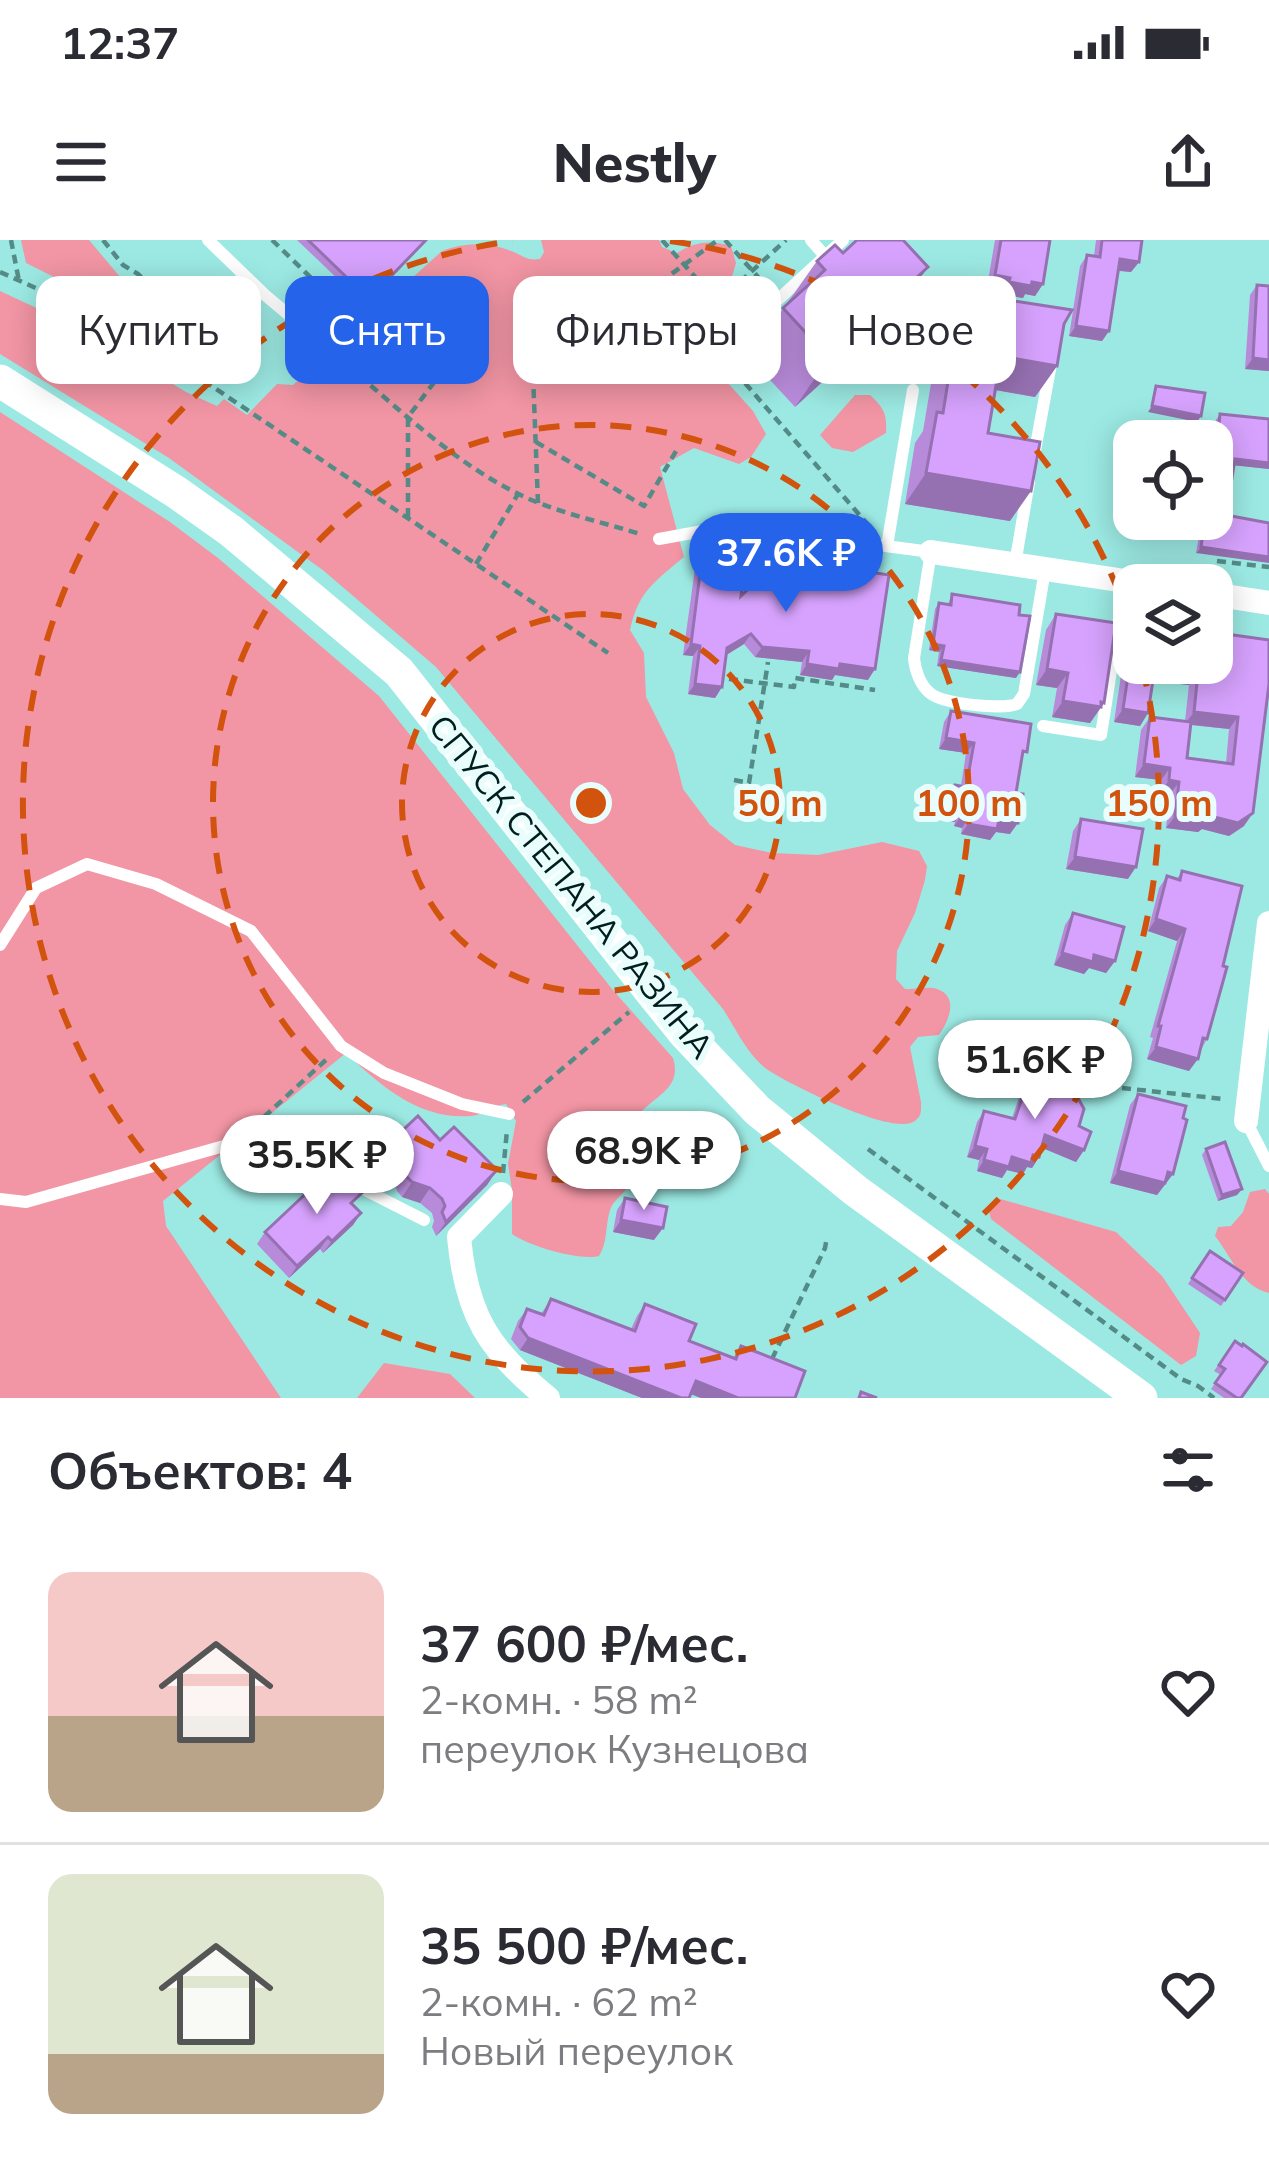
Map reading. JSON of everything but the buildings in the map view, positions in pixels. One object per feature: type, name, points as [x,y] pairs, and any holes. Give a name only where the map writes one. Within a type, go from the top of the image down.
[{"type":"main road","name":"СПУСК СТЕПАНА РАЗИНА","points":[[0,381],[232,531],[399,672],[686,1035],[757,1110],[856,1191],[1141,1398]]},
{"type":"street","points":[[931,552],[1113,579]]},
{"type":"street","points":[[1233,597],[1269,603]]},
{"type":"street","points":[[1247,1112],[1269,923]]},
{"type":"street","points":[[501,1194],[458,1237],[462,1268],[474,1314],[490,1342],[548,1398]]},
{"type":"lane","points":[[208,240],[285,312]]},
{"type":"lane","points":[[811,240],[825,256]]},
{"type":"lane","points":[[781,296],[843,240]]},
{"type":"lane","points":[[896,254],[915,276]]},
{"type":"lane","points":[[1015,564],[1053,357]]},
{"type":"lane","points":[[887,546],[913,390]]},
{"type":"lane","points":[[658,539],[719,528],[931,552],[914,658],[916,671],[935,697],[1000,707],[1017,704],[1026,688],[1045,568]]},
{"type":"lane","points":[[1043,725],[1101,735],[1113,658]]},
{"type":"lane","points":[[0,945],[36,888],[87,864],[156,884],[250,931],[341,1046],[384,1073],[463,1104],[509,1114]]},
{"type":"lane","points":[[1247,1112],[1269,1166]]},
{"type":"lane","points":[[0,1199],[26,1202],[238,1142],[268,1146],[314,1164],[424,1220]]},
{"type":"path","points":[[10,240],[20,281]]},
{"type":"path","points":[[103,240],[123,265],[140,276]]},
{"type":"path","points":[[272,240],[309,276]]},
{"type":"path","points":[[662,240],[695,276]]},
{"type":"path","points":[[538,503],[533,375],[721,240],[757,276]]},
{"type":"path","points":[[747,276],[786,240]]},
{"type":"path","points":[[0,272],[36,288]]},
{"type":"path","points":[[208,384],[608,653]]},
{"type":"path","points":[[370,384],[450,452],[518,494],[658,539]]},
{"type":"path","points":[[408,518],[408,417],[434,384]]},
{"type":"path","points":[[746,384],[887,546]]},
{"type":"path","points":[[536,442],[644,506],[679,446]]},
{"type":"path","points":[[476,564],[518,494]]},
{"type":"path","points":[[1217,561],[1269,567]]},
{"type":"path","points":[[734,781],[749,783],[768,662]]},
{"type":"path","points":[[729,679],[794,688],[795,678],[875,690]]},
{"type":"path","points":[[501,1194],[509,1114],[652,993]]},
{"type":"path","points":[[238,1142],[341,1046]]},
{"type":"path","points":[[1122,1088],[1247,1112]]},
{"type":"path","points":[[868,1149],[1181,1379],[1214,1398]]},
{"type":"path","points":[[770,1365],[827,1237]]},
{"type":"shaded area","points":[[21,240],[89,240],[119,276],[52,276],[26,263]]},
{"type":"shaded area","points":[[541,240],[659,240],[662,247],[677,253],[704,243],[731,246],[736,263],[732,276],[513,276],[513,384],[729,384],[766,434],[751,457],[739,464],[694,448],[660,467],[684,557],[643,597],[630,630],[644,653],[646,697],[674,753],[683,789],[710,825],[735,845],[818,855],[882,842],[919,851],[927,866],[925,880],[897,951],[896,979],[905,989],[937,989],[950,1004],[939,1035],[918,1037],[910,1047],[921,1102],[916,1120],[905,1124],[866,1116],[768,1070],[748,1050],[723,1009],[436,667],[324,571],[169,458],[49,384],[173,384],[217,406],[224,399],[247,415],[277,384],[489,384],[489,276],[414,276],[442,251],[468,245],[502,248],[528,259],[540,259],[544,252]]},
{"type":"shaded area","points":[[0,291],[36,308],[36,376],[0,354]]},
{"type":"shaded area","points":[[855,395],[870,395],[879,404],[886,433],[853,452],[832,448],[820,435]]},
{"type":"shaded area","points":[[0,412],[170,522],[379,696],[612,989],[673,1058],[671,1083],[641,1112],[637,1169],[610,1210],[599,1256],[554,1251],[512,1234],[508,1164],[516,1121],[506,1104],[471,1116],[418,1107],[346,1053],[163,1201],[166,1226],[281,1398],[0,1398]]},
{"type":"shaded area","points":[[1265,1189],[1269,1194],[1269,1293],[1244,1278],[1215,1236],[1218,1227],[1231,1226],[1243,1212],[1250,1192]]},
{"type":"shaded area","points":[[1000,1199],[1116,1232],[1162,1276],[1200,1333],[1196,1356],[1181,1365],[991,1219],[988,1208]]},
{"type":"shaded area","points":[[384,1363],[450,1374],[475,1398],[357,1398]]}]
